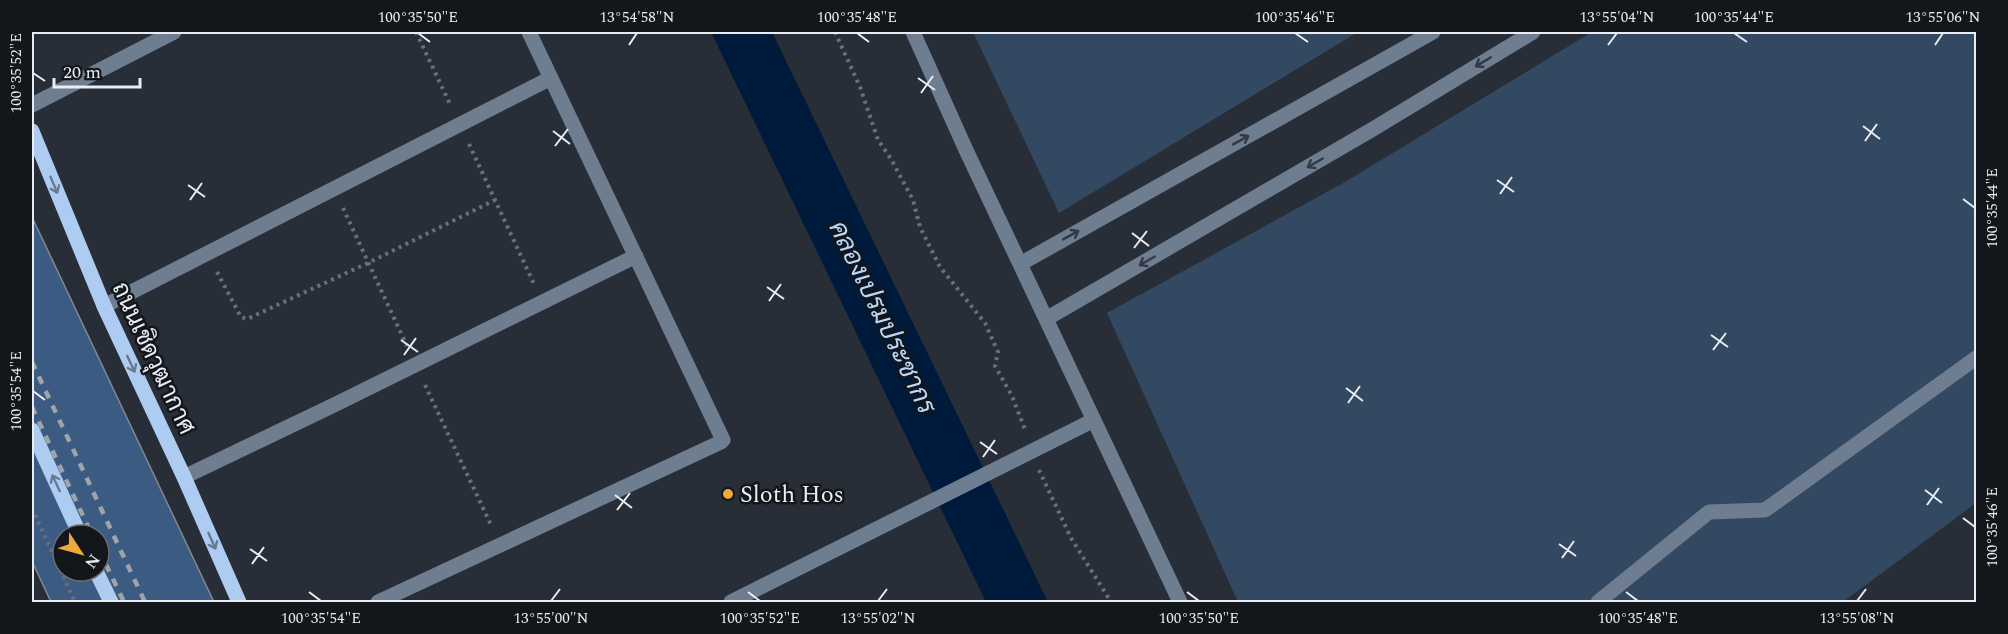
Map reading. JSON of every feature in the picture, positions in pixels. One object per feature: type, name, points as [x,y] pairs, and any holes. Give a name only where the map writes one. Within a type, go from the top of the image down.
[{"type":"main road","name":"ถนนเชิดวุฒากาศ","points":[[32,131],[104,306],[184,477],[239,603]]},
{"type":"main road","points":[[32,430],[75,523]]},
{"type":"main road","points":[[102,583],[111,603]]},
{"type":"street","points":[[32,105],[174,32]]},
{"type":"street","points":[[378,603],[721,442],[722,437],[529,32]]},
{"type":"street","points":[[913,32],[1180,603]]},
{"type":"street","points":[[1020,264],[1433,32]]},
{"type":"street","points":[[1046,319],[1373,129],[1533,32]]},
{"type":"street","points":[[104,306],[551,78]]},
{"type":"street","points":[[184,477],[636,256]]},
{"type":"street","points":[[1598,603],[1708,512],[1766,510],[1977,358]]},
{"type":"street","points":[[731,603],[1094,420]]},
{"type":"path","points":[[416,32],[543,302]]},
{"type":"path","points":[[835,32],[860,87],[878,140],[913,200],[920,227],[940,267],[986,323],[998,352],[995,366],[1012,396],[1026,454],[1040,474],[1071,538],[1111,603]]},
{"type":"path","points":[[207,253],[241,317],[247,319],[368,263],[495,200]]},
{"type":"path","points":[[32,508],[75,603]]},
{"type":"shaded area","points":[[973,32],[1358,32],[1059,213]]},
{"type":"shaded area","points":[[1592,32],[1976,32],[1976,503],[1843,602],[1238,602],[1107,313],[1345,182]]},
{"type":"water","name":"คลองเปรมประชากร","points":[[711,32],[772,32],[1048,602],[986,602]]},
{"type":"building","points":[[32,217],[214,602],[51,602],[32,561]]},
{"type":"railway","points":[[32,362],[145,602]]},
{"type":"railway","points":[[32,407],[86,523]]},
{"type":"railway","points":[[111,575],[124,602]]},
{"type":"place","name":"Sloth Hos","points":[[728,494]]}]
